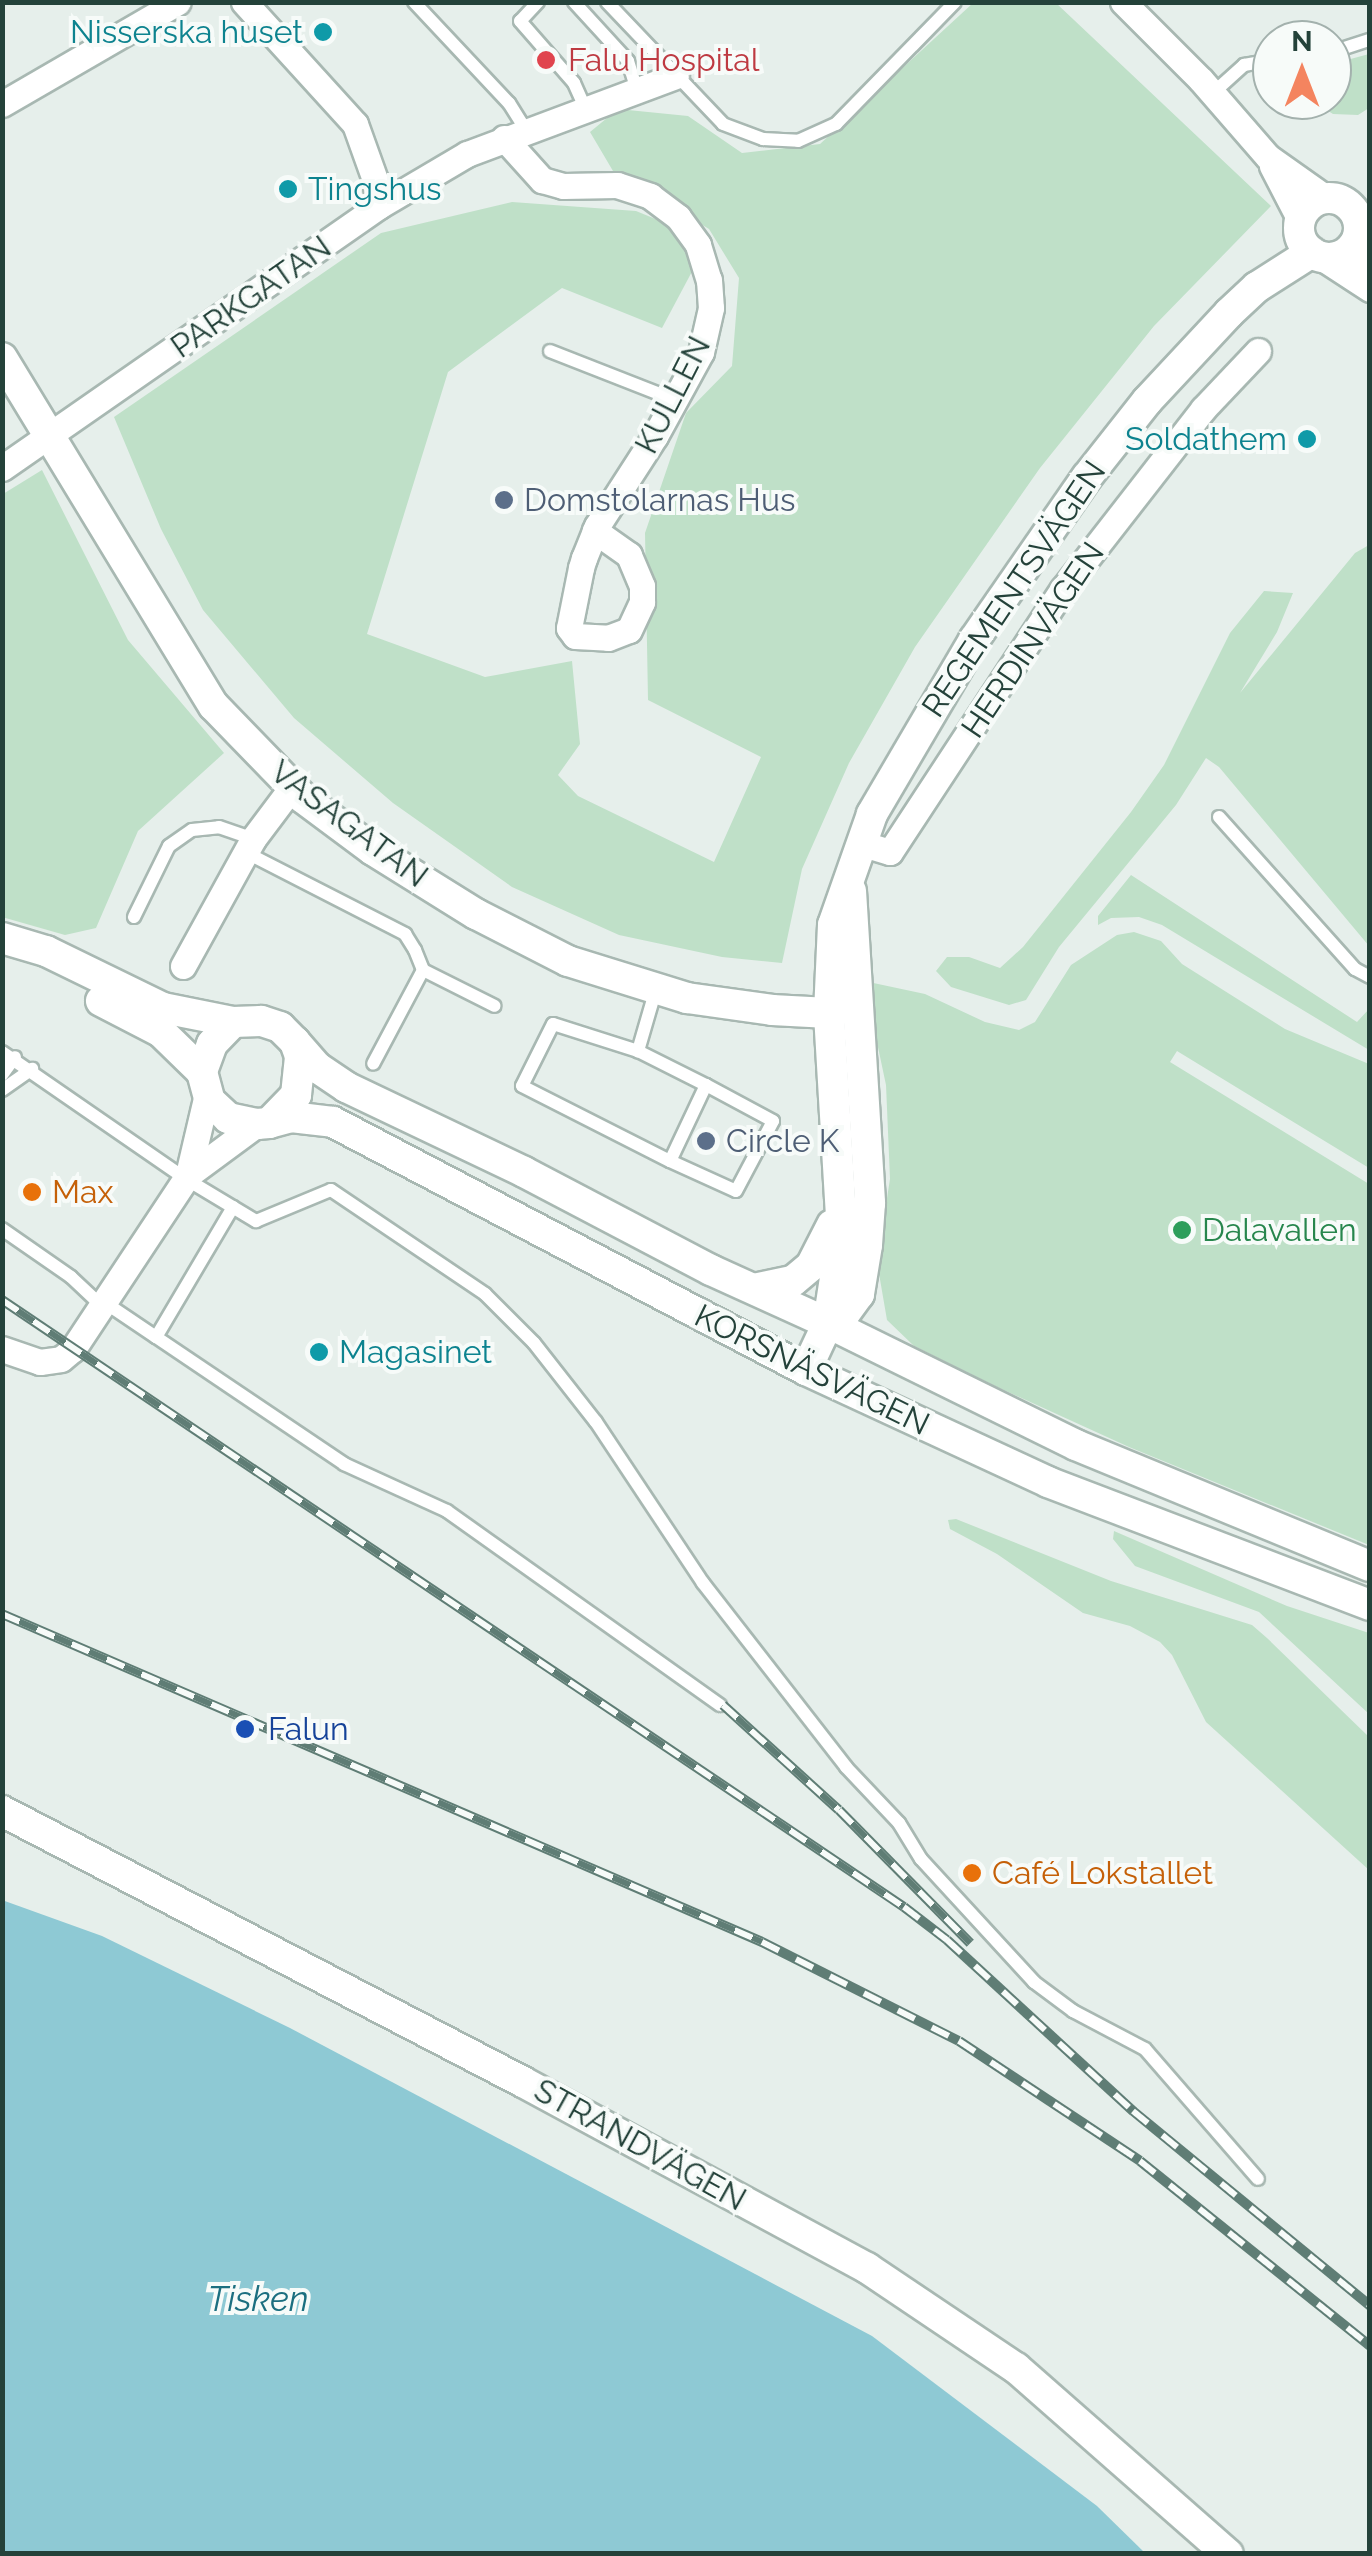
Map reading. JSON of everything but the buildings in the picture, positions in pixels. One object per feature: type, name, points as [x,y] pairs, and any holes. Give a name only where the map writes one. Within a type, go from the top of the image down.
[{"type":"street","points":[[244,2],[355,124],[379,206]]},
{"type":"street","points":[[1122,2],[1213,93],[1268,157],[1308,239],[1370,288]]},
{"type":"street","points":[[2,104],[176,3]]},
{"type":"street","name":"PARKGATAN","points":[[2,468],[379,206],[466,154],[676,76]]},
{"type":"street","name":"KULLEN","points":[[515,134],[542,180],[564,186],[617,185],[650,196],[678,217],[698,246],[709,280],[708,332],[675,400],[595,531]]},
{"type":"street","points":[[1268,157],[1350,207],[1360,222],[1370,274]]},
{"type":"street","points":[[1308,239],[1309,205],[1370,186]]},
{"type":"street","points":[[1308,239],[1334,258],[1360,222]]},
{"type":"street","name":"REGEMENTSVÄGEN","points":[[858,1294],[870,1203],[833,925],[860,844],[905,752],[974,640],[1087,478],[1166,379],[1308,239]]},
{"type":"street","name":"HERDINVÄGEN","points":[[860,844],[890,852],[1063,588],[1203,409],[1258,351]]},
{"type":"street","name":"VASAGATAN","points":[[2,358],[214,706],[292,788],[372,850],[476,914],[568,961],[656,990],[740,1006],[843,1012]]},
{"type":"street","points":[[1166,379],[1203,409]]},
{"type":"street","points":[[184,966],[250,846],[292,788]]},
{"type":"street","points":[[2,938],[46,951],[163,1008],[234,1022],[270,1023],[295,1042],[301,1064],[296,1094],[263,1123],[187,1177],[105,1306],[61,1359],[40,1362],[2,1349]]},
{"type":"street","points":[[2,959],[62,981],[161,1032],[228,1118],[263,1123]]},
{"type":"street","name":"REGEMENTSVÄGEN","points":[[828,1323],[842,1233],[838,1214],[843,1012]]},
{"type":"street","points":[[187,1177],[212,1044],[234,1022]]},
{"type":"street","name":"KORSNÄSVÄGEN","points":[[295,1042],[318,1068],[346,1087],[754,1289],[1076,1445],[1370,1566]]},
{"type":"street","name":"KORSNÄSVÄGEN","points":[[263,1123],[291,1117],[333,1122],[806,1370],[1048,1482],[1370,1605]]},
{"type":"street","points":[[754,1289],[794,1281],[811,1266],[838,1214]]},
{"type":"street","points":[[806,1370],[828,1323],[844,1315],[858,1294]]},
{"type":"street","points":[[858,1294],[870,1328],[894,1355]]},
{"type":"street","name":"STRANDVÄGEN","points":[[2,1810],[523,2082],[867,2268],[1016,2368],[1228,2554]]},
{"type":"lane","points":[[414,2],[509,103],[515,134]]},
{"type":"lane","points":[[538,2],[520,21],[574,83],[585,108]]},
{"type":"lane","points":[[574,2],[628,61],[638,90]]},
{"type":"lane","points":[[607,2],[723,124],[763,139],[798,142],[836,124],[955,2]]},
{"type":"lane","points":[[1213,93],[1244,65],[1252,64]]},
{"type":"lane","points":[[550,351],[675,400]]},
{"type":"lane","points":[[1220,818],[1355,969],[1370,977]]},
{"type":"lane","points":[[134,917],[170,846],[192,830],[219,827],[405,934],[423,970],[495,1006]]},
{"type":"lane","points":[[373,1064],[423,970]]},
{"type":"lane","points":[[638,1051],[656,990]]},
{"type":"lane","points":[[554,1024],[638,1051],[773,1121],[736,1191],[522,1086],[554,1024]]},
{"type":"lane","points":[[2,1075],[9,1055],[256,1221],[331,1190],[485,1294],[534,1343],[596,1422],[703,1583],[822,1736],[900,1823],[921,1859],[1034,1982],[1073,2011],[1145,2049],[1258,2179]]},
{"type":"lane","points":[[2,1090],[32,1069]]},
{"type":"lane","points":[[670,1160],[706,1085]]},
{"type":"lane","points":[[156,1337],[233,1207]]},
{"type":"lane","points":[[2,1229],[105,1306],[344,1464],[447,1511],[720,1705]]},
{"type":"green space","points":[[973,3],[1056,3],[1271,206],[1154,326],[1040,468],[915,647],[849,763],[802,869],[782,963],[722,957],[619,935],[512,887],[393,803],[294,718],[203,610],[161,529],[114,417],[381,233],[512,202],[636,211],[675,227],[696,264],[662,328],[562,288],[448,372],[367,634],[485,677],[572,661],[580,744],[558,775],[578,796],[714,862],[761,757],[648,700],[645,533],[686,413],[732,366],[739,278],[709,229],[613,171],[590,132],[618,109],[688,116],[742,153],[820,144]]},
{"type":"green space","points":[[1369,54],[1369,108],[1358,115],[1352,115],[1352,59]]},
{"type":"green space","points":[[42,470],[128,640],[224,753],[138,831],[96,928],[65,935],[2,917],[3,494]]},
{"type":"green space","points":[[1369,545],[1369,946],[1219,767],[1206,758],[1176,805],[1059,947],[1026,1000],[1009,1005],[951,987],[936,971],[947,957],[969,957],[1000,968],[1023,947],[1131,812],[1164,765],[1230,633],[1264,591],[1293,593],[1277,632],[1240,693],[1355,553]]},
{"type":"green space","points":[[1131,875],[1357,1022],[1369,1009],[1369,1050],[1162,925],[1139,917],[1111,918],[1098,925],[1098,916]]},
{"type":"green space","points":[[1134,932],[1161,941],[1182,964],[1285,1029],[1369,1064],[1369,1168],[1177,1051],[1170,1062],[1369,1184],[1369,1545],[1129,1447],[993,1385],[914,1346],[887,1320],[877,1262],[890,1179],[886,1085],[864,981],[925,994],[985,1022],[1019,1030],[1035,1022],[1071,965],[1117,935]]},
{"type":"green space","points":[[956,1519],[1111,1581],[1252,1625],[1369,1737],[1369,1870],[1206,1722],[1172,1655],[1160,1642],[1130,1626],[1083,1613],[997,1554],[950,1529],[948,1520]]},
{"type":"green space","points":[[1114,1531],[1287,1606],[1369,1633],[1369,1714],[1259,1612],[1135,1566],[1113,1539]]},
{"type":"water","name":"Tisken","points":[[2,1900],[102,1936],[290,2028],[872,2336],[1097,2506],[1145,2553],[3,2553]]},
{"type":"railway","points":[[2,1300],[904,1907],[947,1940],[1133,2111],[1370,2306]]},
{"type":"railway","points":[[2,1614],[762,1942],[959,2041],[1140,2161],[1370,2346]]},
{"type":"railway","points":[[723,1705],[839,1810],[970,1943]]},
{"type":"place","name":"Nisserska huset","points":[[323,32]]},
{"type":"place","name":"Falu Hospital","points":[[546,60]]},
{"type":"place","name":"Tingshus","points":[[288,189]]},
{"type":"place","name":"Soldathem","points":[[1307,439]]},
{"type":"place","name":"Domstolarnas Hus","points":[[504,500]]},
{"type":"place","name":"Circle K","points":[[706,1141]]},
{"type":"place","name":"Max","points":[[32,1192]]},
{"type":"place","name":"Dalavallen","points":[[1182,1230]]},
{"type":"place","name":"Magasinet","points":[[319,1352]]},
{"type":"place","name":"Falun","points":[[245,1729]]},
{"type":"place","name":"Café Lokstallet","points":[[972,1873]]}]
